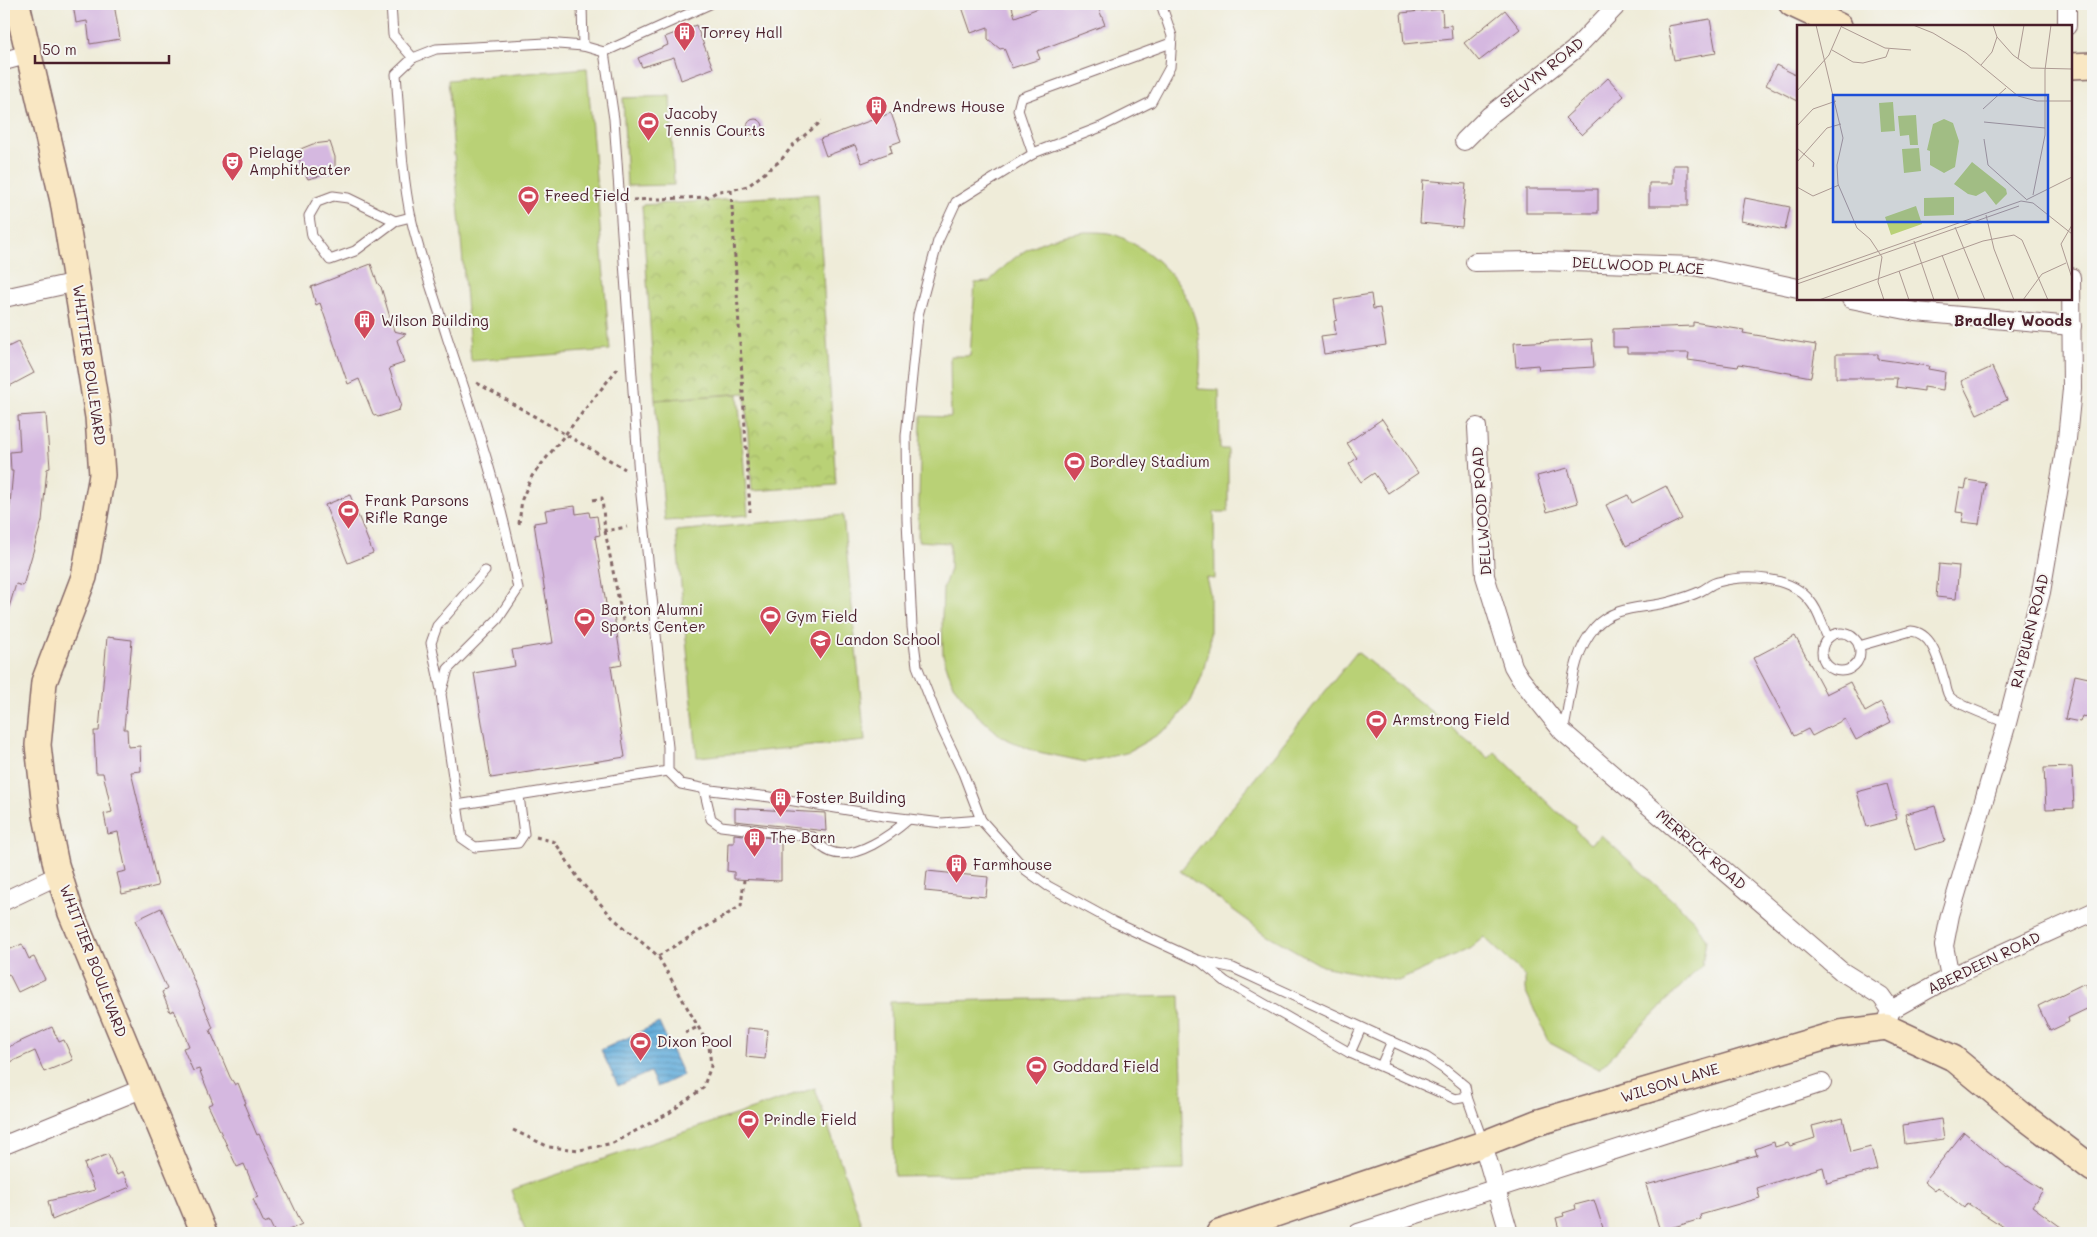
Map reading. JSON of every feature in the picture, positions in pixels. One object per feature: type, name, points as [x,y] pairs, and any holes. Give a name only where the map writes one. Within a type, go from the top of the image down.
[{"type":"street","name":"WHITTIER BOULEVARD","points":[[17,4],[63,201],[98,417],[102,475],[84,577],[44,682],[38,745],[46,816],[59,875],[71,913],[204,1233]]},
{"type":"street","name":"SELVYN ROAD","points":[[1464,141],[1489,116],[1574,50],[1618,4]]},
{"type":"street","points":[[1792,4],[1837,25]]},
{"type":"street","points":[[2067,4],[2067,25]]},
{"type":"street","points":[[4,61],[29,54]]},
{"type":"street","points":[[2072,66],[2093,65]]},
{"type":"street","name":"DELLWOOD PLACE","points":[[1475,262],[1694,266],[1797,288]]},
{"type":"street","points":[[4,298],[77,282]]},
{"type":"street","points":[[1856,300],[1916,312],[2072,326]]},
{"type":"street","name":"RAYBURN ROAD","points":[[1950,977],[1944,946],[1950,914],[2007,723],[2041,592],[2067,439],[2072,389],[2071,300]]},
{"type":"street","name":"DELLWOOD ROAD","points":[[1477,427],[1485,576],[1513,666],[1520,678]]},
{"type":"street","name":"MERRICK ROAD","points":[[1520,678],[1563,732],[1842,971],[1882,996],[1889,1018]]},
{"type":"street","points":[[4,901],[59,875]]},
{"type":"street","name":"ABERDEEN ROAD","points":[[1889,1018],[1950,977],[2093,912]]},
{"type":"street","points":[[1889,1018],[1953,1058],[2022,1115],[2093,1169]]},
{"type":"street","name":"WILSON LANE","points":[[1219,1233],[1483,1144],[1536,1123],[1889,1018]]},
{"type":"street","points":[[1358,1233],[1822,1083]]},
{"type":"street","points":[[7,1144],[144,1088]]},
{"type":"street","points":[[1483,1144],[1498,1189],[1509,1233]]},
{"type":"lane","points":[[391,4],[393,34],[413,58]]},
{"type":"lane","points":[[582,4],[583,46]]},
{"type":"lane","points":[[441,694],[448,669],[498,619],[518,589],[512,552],[491,473],[431,288],[411,217],[406,188],[396,74],[413,58],[436,48],[546,43],[583,46],[604,52],[710,4]]},
{"type":"lane","points":[[1161,4],[1172,36],[1170,67],[1152,102],[1101,127],[1033,154],[956,202],[942,233],[931,264],[918,315],[906,436],[911,617],[917,666],[981,820],[1026,870],[1048,886],[1114,922],[1198,960],[1233,968],[1426,1057],[1444,1068],[1465,1086],[1483,1144]]},
{"type":"lane","points":[[1033,154],[1018,110],[1021,98],[1172,43]]},
{"type":"lane","points":[[604,52],[614,119],[639,476],[668,747],[668,771],[681,784],[704,789],[942,823],[981,820]]},
{"type":"lane","points":[[395,221],[348,198],[333,196],[317,202],[309,216],[312,236],[330,260],[355,251],[395,221],[411,217]]},
{"type":"lane","points":[[485,571],[437,626],[431,643],[441,694],[462,838],[475,847],[518,843],[524,834],[519,796]]},
{"type":"lane","points":[[1563,732],[1569,710],[1575,668],[1587,639],[1605,619],[1623,609],[1666,603],[1686,597],[1716,582],[1733,579],[1776,579],[1790,584],[1810,600],[1828,638]]},
{"type":"lane","points":[[1859,646],[1911,631],[1920,632],[1926,637],[1936,655],[1949,696],[1958,702],[2007,723]]},
{"type":"lane","points":[[1846,634],[1859,646],[1859,658],[1852,668],[1839,671],[1828,666],[1824,661],[1822,649],[1828,638],[1834,635],[1846,634]]},
{"type":"lane","points":[[457,805],[668,771]]},
{"type":"lane","points":[[704,789],[711,819],[721,826],[813,837],[821,847],[841,854],[857,850],[890,836],[909,819]]},
{"type":"lane","points":[[1198,960],[1226,982],[1350,1053],[1455,1099],[1467,1097]]},
{"type":"lane","points":[[1350,1053],[1361,1028]]},
{"type":"lane","points":[[1381,1066],[1392,1041]]},
{"type":"path","points":[[630,200],[708,197],[718,191],[748,186],[782,160],[794,144],[822,121]]},
{"type":"path","points":[[730,190],[750,512]]},
{"type":"path","points":[[521,532],[519,524],[522,498],[532,476],[630,352]]},
{"type":"path","points":[[459,373],[639,476]]},
{"type":"path","points":[[593,500],[602,498],[605,531],[625,631]]},
{"type":"path","points":[[605,531],[627,527]]},
{"type":"path","points":[[617,632],[643,628]]},
{"type":"path","points":[[513,1130],[549,1147],[580,1150],[613,1143],[669,1113],[703,1088],[710,1066],[709,1046],[658,956],[613,918],[580,881],[555,842],[524,834]]},
{"type":"path","points":[[658,956],[740,906],[744,880]]},
{"type":"path","points":[[685,1033],[698,1026]]},
{"type":"green space","name":"Freed Field","points":[[587,68],[610,350],[471,361],[448,80]]},
{"type":"green space","name":"Jacoby Tennis Courts","points":[[670,96],[674,185],[627,186],[623,98]]},
{"type":"green space","points":[[818,194],[836,485],[752,491],[745,393],[655,400],[642,205]]},
{"type":"green space","name":"Bordley Stadium","points":[[1085,232],[1108,233],[1142,249],[1166,269],[1184,293],[1199,336],[1198,389],[1219,390],[1220,449],[1228,449],[1228,512],[1214,512],[1215,579],[1206,578],[1210,593],[1210,643],[1202,676],[1191,701],[1172,725],[1154,737],[1126,753],[1086,762],[1034,751],[1002,737],[976,714],[953,685],[943,655],[942,618],[943,589],[950,569],[950,543],[918,541],[921,416],[951,417],[950,356],[970,356],[975,283],[989,282],[1011,261],[1032,247],[1055,238]]},
{"type":"green space","points":[[738,394],[748,515],[665,521],[655,400]]},
{"type":"green space","name":"Gym Field","points":[[843,515],[865,741],[697,757],[676,531]]},
{"type":"green space","name":"Armstrong Field","points":[[1357,652],[1489,758],[1495,752],[1556,811],[1576,827],[1574,829],[1590,844],[1601,835],[1694,920],[1706,940],[1702,965],[1599,1069],[1550,1043],[1525,990],[1525,976],[1484,937],[1469,949],[1398,981],[1322,966],[1266,934],[1180,871]]},
{"type":"green space","name":"Goddard Field","points":[[1180,996],[1184,1170],[894,1176],[890,1002]]},
{"type":"green space","name":"Prindle Field","points":[[815,1088],[865,1233],[526,1233],[511,1190]]},
{"type":"water","name":"Dixon Pool","points":[[659,1023],[683,1075],[657,1087],[650,1072],[618,1086],[601,1050]]},
{"type":"building","points":[[73,4],[114,4],[120,39],[90,44],[87,21],[76,23]]},
{"type":"building","points":[[961,4],[1011,4],[1015,17],[1049,4],[1097,4],[1105,25],[1037,51],[1040,59],[1012,68],[1004,48],[1000,49],[988,39],[988,27],[971,33]]},
{"type":"building","points":[[1442,9],[1443,26],[1451,25],[1452,39],[1404,44],[1401,13]]},
{"type":"building","points":[[1505,10],[1520,29],[1479,61],[1464,43]]},
{"type":"building","points":[[1710,19],[1716,53],[1674,60],[1668,26]]},
{"type":"building","name":"Torrey Hall","points":[[696,25],[713,68],[681,80],[674,57],[642,67],[638,58],[668,45],[665,37]]},
{"type":"building","points":[[1776,65],[1797,76],[1797,100],[1766,85]]},
{"type":"building","points":[[1608,78],[1624,96],[1582,135],[1565,118]]},
{"type":"building","name":"Andrews House","points":[[891,113],[901,141],[890,145],[892,152],[862,163],[855,145],[826,156],[820,139]]},
{"type":"building","points":[[755,119],[763,127],[755,135],[747,127]]},
{"type":"building","points":[[330,142],[335,157],[335,172],[308,179],[301,166],[298,150],[313,144]]},
{"type":"building","points":[[1673,165],[1688,165],[1688,206],[1649,206],[1649,183],[1673,183]]},
{"type":"building","points":[[1423,180],[1466,184],[1462,227],[1420,223]]},
{"type":"building","points":[[1526,189],[1598,189],[1598,213],[1526,213]]},
{"type":"building","points":[[1745,198],[1790,207],[1785,230],[1741,221]]},
{"type":"building","name":"Wilson Building","points":[[371,264],[378,284],[381,287],[394,331],[406,334],[397,340],[404,363],[389,368],[401,404],[399,410],[378,417],[373,414],[359,379],[348,384],[320,303],[316,305],[311,287]]},
{"type":"building","points":[[1371,294],[1373,309],[1380,308],[1386,345],[1324,354],[1321,336],[1336,334],[1334,321],[1337,320],[1334,300]]},
{"type":"building","points":[[1693,322],[1744,330],[1743,333],[1816,345],[1811,377],[1739,364],[1738,367],[1688,360],[1689,353],[1627,353],[1627,347],[1613,347],[1613,329],[1693,326]]},
{"type":"building","points":[[1592,339],[1594,367],[1539,370],[1538,365],[1516,367],[1514,343]]},
{"type":"building","points":[[18,342],[34,373],[4,389],[4,349]]},
{"type":"building","points":[[1836,354],[1878,354],[1878,359],[1929,366],[1928,369],[1945,372],[1943,390],[1924,387],[1924,391],[1896,387],[1897,378],[1836,378]]},
{"type":"building","points":[[1992,367],[2007,400],[1977,414],[1961,381]]},
{"type":"building","points":[[46,414],[50,468],[47,469],[42,521],[23,586],[16,584],[7,614],[4,614],[4,547],[6,548],[13,471],[11,471],[10,452],[20,451],[18,416]]},
{"type":"building","points":[[1382,419],[1418,473],[1388,493],[1374,473],[1361,482],[1349,464],[1357,458],[1347,443]]},
{"type":"building","points":[[1568,468],[1578,503],[1547,512],[1537,476]]},
{"type":"building","points":[[1967,480],[1986,483],[1979,524],[1962,522],[1964,513],[1956,512],[1960,488],[1965,489]]},
{"type":"building","points":[[1666,486],[1682,519],[1626,546],[1606,505],[1628,495],[1632,503]]},
{"type":"building","name":"Frank Parsons Rifle Range","points":[[350,495],[373,553],[348,563],[325,505]]},
{"type":"building","name":"Barton Alumni Sports Center","points":[[575,506],[576,514],[589,512],[590,517],[597,516],[600,535],[595,536],[608,616],[614,615],[622,665],[611,667],[625,757],[491,778],[474,673],[515,666],[512,650],[553,643],[534,523],[547,521],[545,510]]},
{"type":"building","points":[[1939,564],[1959,566],[1956,599],[1936,597]]},
{"type":"building","points":[[1795,636],[1826,694],[1850,682],[1865,712],[1881,703],[1891,722],[1856,740],[1845,719],[1812,736],[1808,729],[1794,736],[1753,658]]},
{"type":"building","points":[[107,637],[132,640],[124,729],[127,729],[128,747],[140,746],[141,771],[131,772],[158,886],[122,894],[117,873],[126,871],[118,832],[108,834],[104,814],[112,812],[103,773],[96,773],[94,731],[99,731]]},
{"type":"building","points":[[2075,675],[2093,679],[2093,718],[2082,716],[2080,722],[2065,719]]},
{"type":"building","points":[[2072,767],[2074,808],[2046,809],[2044,768]]},
{"type":"building","points":[[1887,784],[1897,819],[1867,827],[1857,792]]},
{"type":"building","points":[[1935,806],[1945,841],[1915,850],[1905,814]]},
{"type":"building","name":"Foster Building","points":[[735,808],[825,813],[826,831],[735,821]]},
{"type":"building","name":"The Barn","points":[[734,834],[781,839],[781,881],[734,879],[734,872],[727,871],[728,843],[734,843]]},
{"type":"building","name":"Farmhouse","points":[[927,871],[988,877],[986,897],[925,891]]},
{"type":"building","points":[[161,908],[187,964],[213,1028],[210,1030],[230,1077],[235,1085],[238,1083],[246,1103],[244,1104],[257,1135],[259,1134],[302,1224],[282,1233],[275,1233],[269,1221],[264,1223],[253,1199],[258,1197],[244,1164],[237,1167],[208,1105],[213,1103],[199,1069],[193,1071],[183,1048],[189,1046],[174,1010],[170,1012],[162,992],[167,989],[136,920]]},
{"type":"building","points":[[22,944],[29,959],[34,957],[45,979],[18,992],[9,974],[4,976],[4,952]]},
{"type":"building","points":[[2085,983],[2093,1000],[2093,1006],[2068,1018],[2069,1022],[2050,1031],[2038,1006]]},
{"type":"building","points":[[52,1027],[59,1042],[64,1040],[73,1060],[44,1072],[35,1051],[4,1065],[4,1049]]},
{"type":"building","points":[[748,1028],[768,1030],[765,1059],[746,1057]]},
{"type":"building","points":[[1843,1118],[1851,1152],[1871,1147],[1877,1170],[1827,1183],[1823,1167],[1757,1188],[1760,1198],[1700,1215],[1701,1219],[1660,1231],[1646,1185],[1757,1155],[1755,1149],[1774,1142],[1775,1147],[1788,1143],[1790,1146],[1815,1138],[1812,1126]]},
{"type":"building","points":[[1941,1119],[1944,1139],[1905,1144],[1903,1125]]},
{"type":"building","points":[[1964,1132],[2007,1168],[2043,1190],[2032,1206],[2069,1233],[2013,1233],[1967,1203],[1964,1208],[1938,1187],[1935,1191],[1924,1182]]},
{"type":"building","points":[[108,1154],[117,1175],[123,1172],[130,1187],[52,1220],[48,1201],[95,1190],[84,1164]]},
{"type":"building","points":[[1594,1200],[1603,1228],[1585,1233],[1560,1233],[1556,1218],[1564,1216],[1563,1213],[1576,1209],[1575,1205]]},
{"type":"place","name":"Torrey Hall","points":[[685,52]]},
{"type":"place","name":"Andrews House","points":[[876,126]]},
{"type":"place","name":"Jacoby Tennis Courts","points":[[649,142]]},
{"type":"place","name":"Pielage Amphitheater","points":[[233,181]]},
{"type":"place","name":"Freed Field","points":[[529,215]]},
{"type":"place","name":"Wilson Building","points":[[365,340]]},
{"type":"place","name":"Bordley Stadium","points":[[1074,481]]},
{"type":"place","name":"Frank Parsons Rifle Range","points":[[349,529]]},
{"type":"place","name":"Gym Field","points":[[770,636]]},
{"type":"place","name":"Barton Alumni Sports Center","points":[[585,638]]},
{"type":"place","name":"Landon School","points":[[820,659]]},
{"type":"place","name":"Armstrong Field","points":[[1376,739]]},
{"type":"place","name":"Foster Building","points":[[780,817]]},
{"type":"place","name":"The Barn","points":[[754,857]]},
{"type":"place","name":"Farmhouse","points":[[957,884]]},
{"type":"place","name":"Dixon Pool","points":[[641,1061]]},
{"type":"place","name":"Goddard Field","points":[[1037,1086]]},
{"type":"place","name":"Prindle Field","points":[[748,1139]]},
{"type":"district","name":"Bradley Woods","points":[[2013,320]]}]
